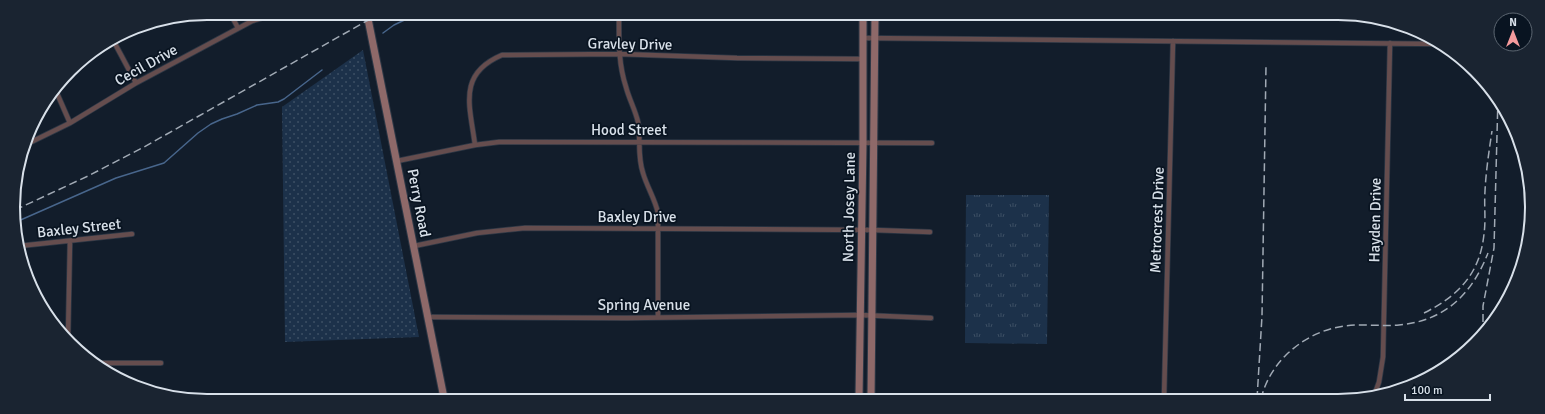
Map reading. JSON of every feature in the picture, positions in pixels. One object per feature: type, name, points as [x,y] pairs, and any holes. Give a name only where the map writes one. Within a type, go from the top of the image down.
[{"type":"main road","name":"Perry Road","points":[[369,20],[443,394]]},
{"type":"main road","name":"North Josey Lane","points":[[858,394],[862,230],[864,20]]},
{"type":"main road","name":"North Josey Lane","points":[[870,394],[875,20]]},
{"type":"street","points":[[234,20],[238,28]]},
{"type":"street","name":"Cecil Drive","points":[[32,142],[70,123],[136,83],[255,20]]},
{"type":"street","points":[[619,20],[619,54],[626,88],[636,112],[640,161],[643,174],[656,204],[658,213],[658,317]]},
{"type":"street","points":[[864,38],[1430,44]]},
{"type":"street","name":"Metrocrest Drive","points":[[1164,394],[1173,41]]},
{"type":"street","name":"Hayden Drive","points":[[1376,390],[1383,357],[1390,43]]},
{"type":"street","points":[[115,44],[136,83]]},
{"type":"street","name":"Gravley Drive","points":[[476,145],[469,92],[476,74],[491,60],[502,55],[619,54],[737,58],[863,59]]},
{"type":"street","points":[[58,95],[70,123]]},
{"type":"street","name":"Hood Street","points":[[397,161],[476,145],[499,142],[932,142]]},
{"type":"street","name":"Baxley Drive","points":[[414,246],[477,233],[512,228],[873,230],[930,232]]},
{"type":"street","name":"Baxley Street","points":[[24,245],[132,234]]},
{"type":"street","points":[[68,332],[70,241]]},
{"type":"street","name":"Spring Avenue","points":[[428,317],[860,315],[931,318]]},
{"type":"street","points":[[104,363],[161,363]]},
{"type":"green space","points":[[363,50],[419,337],[285,342],[282,107]]},
{"type":"green space","points":[[966,195],[1049,195],[1047,344],[965,343]]},
{"type":"waterway","points":[[383,33],[404,20]]},
{"type":"waterway","points":[[20,220],[116,178],[164,163],[198,133],[211,124],[257,105],[278,102],[322,70]]},
{"type":"railway","points":[[20,208],[88,176],[144,147],[368,20]]},
{"type":"railway","points":[[1257,394],[1262,316],[1266,66]]},
{"type":"railway","points":[[1483,325],[1483,306],[1494,248],[1498,110]]},
{"type":"railway","points":[[1424,313],[1457,291],[1465,282],[1478,261],[1484,234],[1485,184],[1492,131]]},
{"type":"railway","points":[[1263,394],[1270,375],[1286,355],[1302,342],[1320,332],[1349,325],[1399,325],[1430,318],[1443,311],[1455,303],[1465,293],[1474,281],[1488,253]]}]
